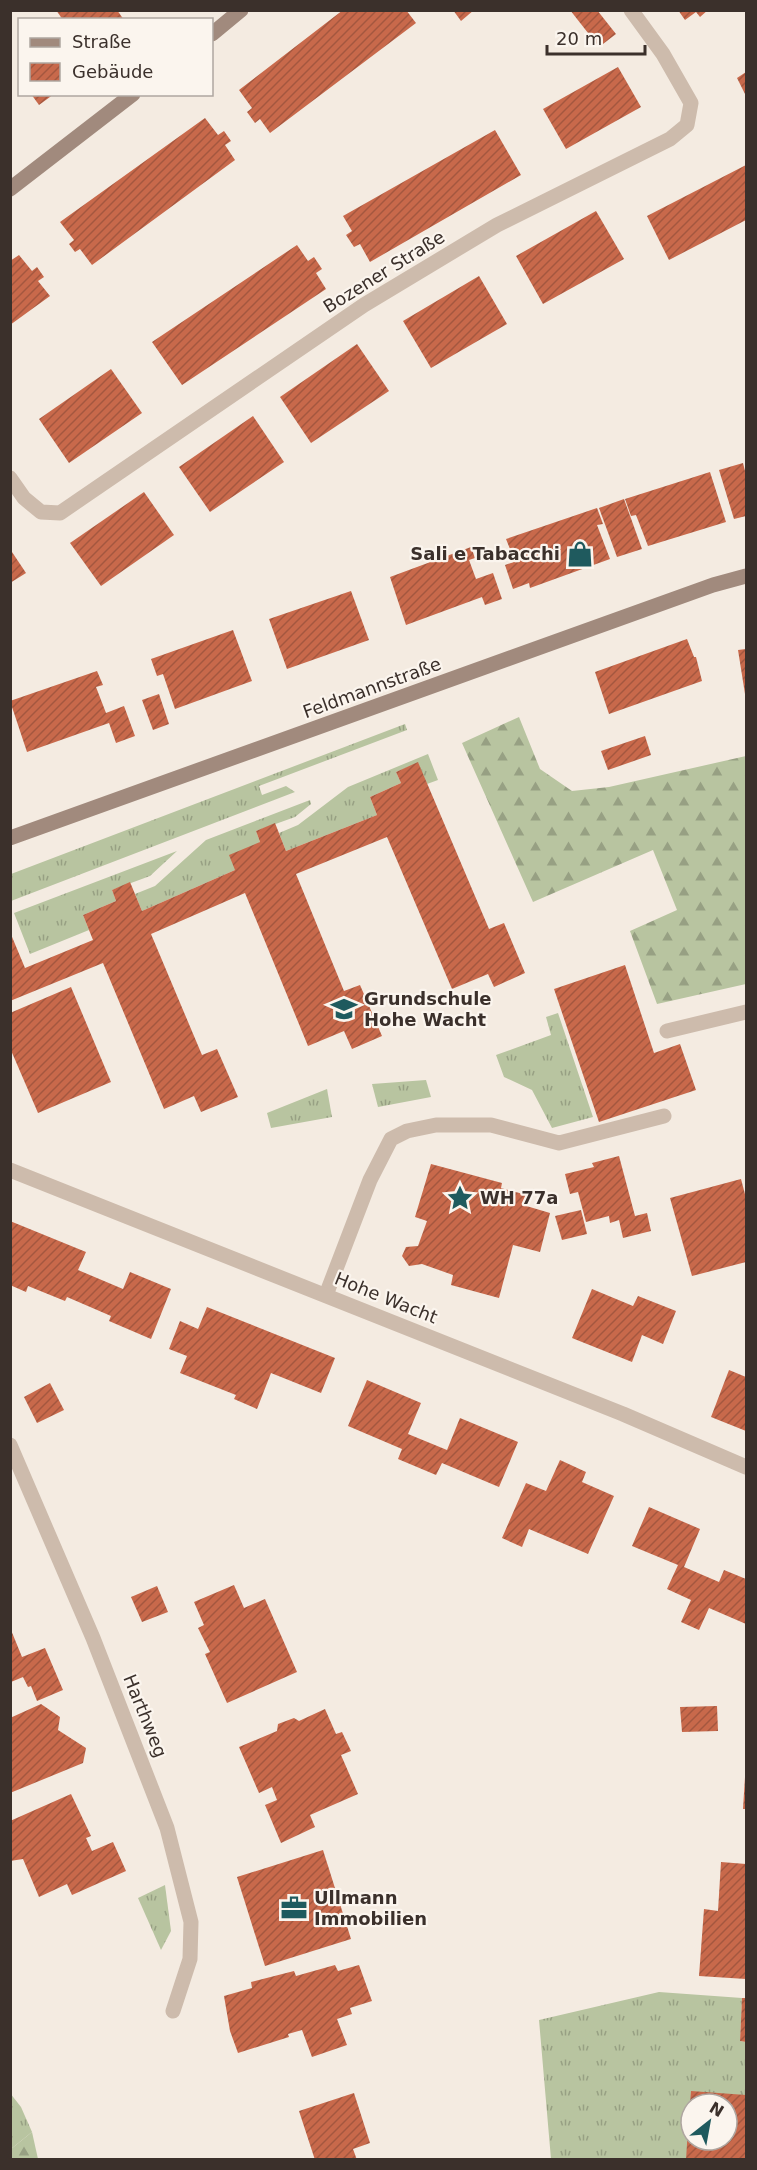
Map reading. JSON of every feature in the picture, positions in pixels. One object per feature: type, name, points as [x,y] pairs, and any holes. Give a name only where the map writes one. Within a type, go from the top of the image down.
[{"type":"street","points":[[213,33],[241,10]]},
{"type":"street","name":"Bozener Straße","points":[[10,478],[24,498],[41,512],[60,513],[364,305],[497,225],[670,139],[687,125],[691,103],[663,54],[631,10]]},
{"type":"street","points":[[10,189],[130,96]]},
{"type":"street","name":"Feldmannstraße","points":[[10,838],[713,585],[747,576]]},
{"type":"street","points":[[667,1031],[747,1012]]},
{"type":"street","points":[[326,1295],[370,1180],[391,1139],[407,1131],[436,1125],[491,1125],[559,1143],[664,1116]]},
{"type":"street","name":"Hohe Wacht","points":[[10,1170],[643,1421],[747,1467]]},
{"type":"street","name":"Harthweg","points":[[10,1445],[93,1638],[167,1828],[191,1922],[190,1959],[173,2011]]},
{"type":"green space","points":[[519,717],[540,769],[572,791],[609,787],[746,756],[746,984],[657,1004],[630,931],[677,910],[653,850],[533,902],[462,743]]},
{"type":"green space","points":[[405,724],[407,730],[259,786],[262,795],[286,786],[295,792],[11,901],[11,874]]},
{"type":"green space","points":[[428,754],[438,780],[427,784],[418,763],[396,772],[401,783],[370,797],[377,815],[286,851],[279,833],[298,825],[348,787]]},
{"type":"green space","points":[[310,800],[311,804],[295,817],[256,831],[260,842],[235,870],[142,911],[135,894],[155,886],[206,840]]},
{"type":"green space","points":[[177,851],[150,876],[112,890],[116,901],[83,915],[89,930],[30,954],[14,913]]},
{"type":"green space","points":[[558,1013],[593,1117],[552,1128],[532,1090],[504,1077],[496,1055],[551,1035],[546,1017]]},
{"type":"green space","points":[[426,1080],[431,1097],[378,1107],[372,1084]]},
{"type":"green space","points":[[327,1089],[332,1117],[271,1128],[267,1113]]},
{"type":"green space","points":[[165,1885],[171,1931],[161,1950],[138,1898]]},
{"type":"green space","points":[[659,1992],[742,1998],[740,2041],[746,2042],[746,2159],[551,2159],[539,2020]]},
{"type":"green space","points":[[10,2093],[21,2107],[32,2132],[11,2149]]},
{"type":"green space","points":[[32,2132],[38,2159],[11,2159],[11,2149]]},
{"type":"building","points":[[56,10],[117,10],[123,18],[62,18]]},
{"type":"building","points":[[343,10],[406,10],[416,23],[270,133],[260,119],[255,123],[247,112],[252,108],[239,90]]},
{"type":"building","points":[[453,10],[474,10],[461,21]]},
{"type":"building","points":[[570,10],[597,10],[616,34],[599,47]]},
{"type":"building","points":[[678,10],[708,10],[700,17],[696,12],[685,20]]},
{"type":"building","points":[[618,67],[641,107],[566,149],[543,109]]},
{"type":"building","points":[[746,72],[746,96],[737,78]]},
{"type":"building","points":[[32,96],[51,96],[39,105]]},
{"type":"building","points":[[205,118],[218,135],[224,131],[231,141],[225,145],[235,160],[92,265],[80,249],[75,252],[69,244],[74,240],[60,222]]},
{"type":"building","points":[[495,130],[521,175],[370,262],[360,244],[354,247],[346,235],[352,231],[343,216]]},
{"type":"building","points":[[746,165],[746,220],[669,260],[647,216]]},
{"type":"building","points":[[596,211],[624,259],[543,304],[516,256]]},
{"type":"building","points":[[297,245],[308,261],[314,257],[322,269],[316,273],[326,289],[182,385],[152,342]]},
{"type":"building","points":[[19,255],[32,271],[37,267],[44,277],[38,281],[50,296],[10,325],[10,261]]},
{"type":"building","points":[[479,276],[507,324],[431,368],[403,321]]},
{"type":"building","points":[[357,344],[389,391],[311,443],[280,397]]},
{"type":"building","points":[[111,369],[142,413],[69,463],[39,419]]},
{"type":"building","points":[[253,416],[284,462],[210,512],[179,467]]},
{"type":"building","points":[[743,463],[746,475],[746,516],[734,519],[719,470]]},
{"type":"building","points":[[710,472],[726,522],[648,546],[636,515],[631,516],[625,499]]},
{"type":"building","points":[[144,492],[174,535],[101,586],[70,543]]},
{"type":"building","points":[[624,499],[642,549],[617,557],[599,508]]},
{"type":"building","points":[[597,508],[603,524],[597,525],[610,559],[530,588],[529,583],[513,589],[505,565],[520,560],[517,552],[512,554],[506,539]]},
{"type":"building","points":[[471,547],[475,558],[469,560],[476,579],[493,573],[502,599],[485,605],[482,597],[406,625],[390,577]]},
{"type":"building","points":[[10,549],[26,573],[10,583]]},
{"type":"building","points":[[351,591],[369,640],[287,669],[269,619]]},
{"type":"building","points":[[233,630],[252,681],[175,709],[163,674],[157,676],[151,659]]},
{"type":"building","points":[[687,639],[696,657],[702,681],[609,714],[595,672]]},
{"type":"building","points":[[746,649],[746,694],[745,694],[738,650]]},
{"type":"building","points":[[97,671],[103,685],[96,687],[106,713],[124,706],[135,736],[116,743],[109,723],[27,752],[10,701]]},
{"type":"building","points":[[159,694],[169,724],[153,730],[142,700]]},
{"type":"building","points":[[645,736],[651,755],[608,770],[601,751]]},
{"type":"building","points":[[418,762],[489,929],[504,923],[525,973],[494,987],[488,974],[452,989],[387,837],[296,874],[344,991],[360,985],[382,1036],[352,1049],[344,1031],[308,1046],[245,893],[151,934],[202,1055],[217,1049],[238,1097],[201,1112],[194,1096],[164,1109],[103,963],[10,1001],[10,932],[25,968],[93,940],[83,915],[116,901],[112,890],[130,882],[142,911],[235,870],[229,855],[260,842],[256,831],[275,823],[286,851],[377,815],[370,797],[401,783],[396,772]]},
{"type":"building","points":[[625,965],[654,1053],[680,1044],[696,1090],[599,1122],[554,989]]},
{"type":"building","points":[[71,987],[111,1082],[38,1113],[10,1048],[10,1013]]},
{"type":"building","points":[[619,1156],[635,1216],[647,1213],[651,1231],[623,1238],[619,1220],[610,1223],[609,1216],[586,1222],[578,1192],[570,1194],[565,1174],[594,1167],[592,1163]]},
{"type":"building","points":[[431,1164],[502,1183],[501,1188],[527,1195],[523,1205],[550,1213],[540,1252],[513,1245],[499,1298],[451,1285],[453,1275],[422,1264],[409,1266],[402,1256],[406,1247],[418,1246],[427,1221],[415,1217]]},
{"type":"building","points":[[741,1179],[746,1198],[746,1262],[692,1276],[670,1198]]},
{"type":"building","points":[[581,1210],[587,1234],[562,1240],[555,1216]]},
{"type":"building","points":[[10,1221],[86,1252],[78,1270],[123,1289],[130,1272],[171,1289],[151,1339],[109,1321],[111,1316],[67,1297],[65,1301],[28,1286],[26,1292],[10,1285]]},
{"type":"building","points":[[592,1289],[633,1306],[638,1296],[676,1311],[663,1344],[642,1335],[632,1362],[572,1338]]},
{"type":"building","points":[[207,1307],[335,1358],[321,1393],[271,1373],[257,1409],[234,1399],[236,1395],[180,1373],[187,1356],[169,1349],[180,1321],[198,1329]]},
{"type":"building","points":[[729,1370],[746,1377],[746,1431],[711,1417]]},
{"type":"building","points":[[367,1380],[421,1403],[408,1434],[447,1450],[460,1418],[518,1442],[499,1487],[442,1463],[436,1475],[398,1459],[402,1449],[348,1426]]},
{"type":"building","points":[[50,1383],[64,1410],[37,1423],[24,1397]]},
{"type":"building","points":[[560,1460],[586,1472],[582,1482],[614,1496],[588,1554],[529,1529],[522,1547],[502,1538],[526,1483],[546,1491]]},
{"type":"building","points":[[649,1507],[700,1529],[684,1567],[719,1582],[724,1570],[746,1579],[746,1624],[709,1608],[699,1630],[681,1622],[691,1600],[667,1589],[678,1565],[632,1546]]},
{"type":"building","points":[[234,1585],[244,1608],[265,1599],[297,1672],[227,1703],[205,1654],[210,1652],[198,1628],[204,1625],[194,1602]]},
{"type":"building","points":[[157,1586],[168,1612],[142,1622],[131,1597]]},
{"type":"building","points":[[11,1630],[22,1657],[45,1648],[63,1690],[37,1701],[31,1686],[28,1687],[23,1677],[11,1682]]},
{"type":"building","points":[[41,1704],[60,1717],[58,1730],[86,1748],[83,1763],[10,1793],[10,1718]]},
{"type":"building","points":[[717,1706],[718,1731],[682,1732],[680,1707]]},
{"type":"building","points":[[325,1709],[336,1734],[342,1732],[351,1751],[341,1755],[358,1794],[310,1815],[315,1827],[281,1843],[265,1805],[277,1800],[272,1787],[259,1793],[239,1747],[277,1731],[278,1724],[294,1718],[299,1721]]},
{"type":"building","points":[[745,1777],[746,1809],[743,1809]]},
{"type":"building","points":[[71,1794],[91,1836],[86,1838],[92,1851],[113,1842],[126,1871],[72,1895],[67,1884],[39,1897],[23,1859],[10,1861],[10,1821]]},
{"type":"building","name":"Ullmann Immobilien","points":[[323,1850],[351,1939],[265,1966],[237,1877]]},
{"type":"building","points":[[721,1862],[746,1864],[746,1979],[699,1976],[704,1909],[718,1911]]},
{"type":"building","points":[[335,1965],[338,1971],[359,1965],[372,2001],[350,2008],[352,2014],[337,2019],[347,2045],[312,2057],[302,2030],[288,2034],[289,2037],[238,2053],[230,2031],[224,1996],[252,1988],[251,1982],[294,1971],[296,1976]]},
{"type":"building","points":[[742,1998],[746,1998],[746,2042],[740,2041]]},
{"type":"building","points":[[354,2093],[370,2143],[353,2149],[357,2160],[315,2160],[299,2111]]},
{"type":"building","points":[[739,2094],[746,2095],[746,2160],[686,2160],[686,2152],[739,2152]]},
{"type":"place","name":"Sali e Tabacchi","points":[[580,554]]},
{"type":"place","name":"Grundschule Hohe Wacht","points":[[344,1009]]},
{"type":"place","name":"WH 77a","points":[[460,1198]]},
{"type":"place","name":"Ullmann Immobilien","points":[[294,1908]]}]
